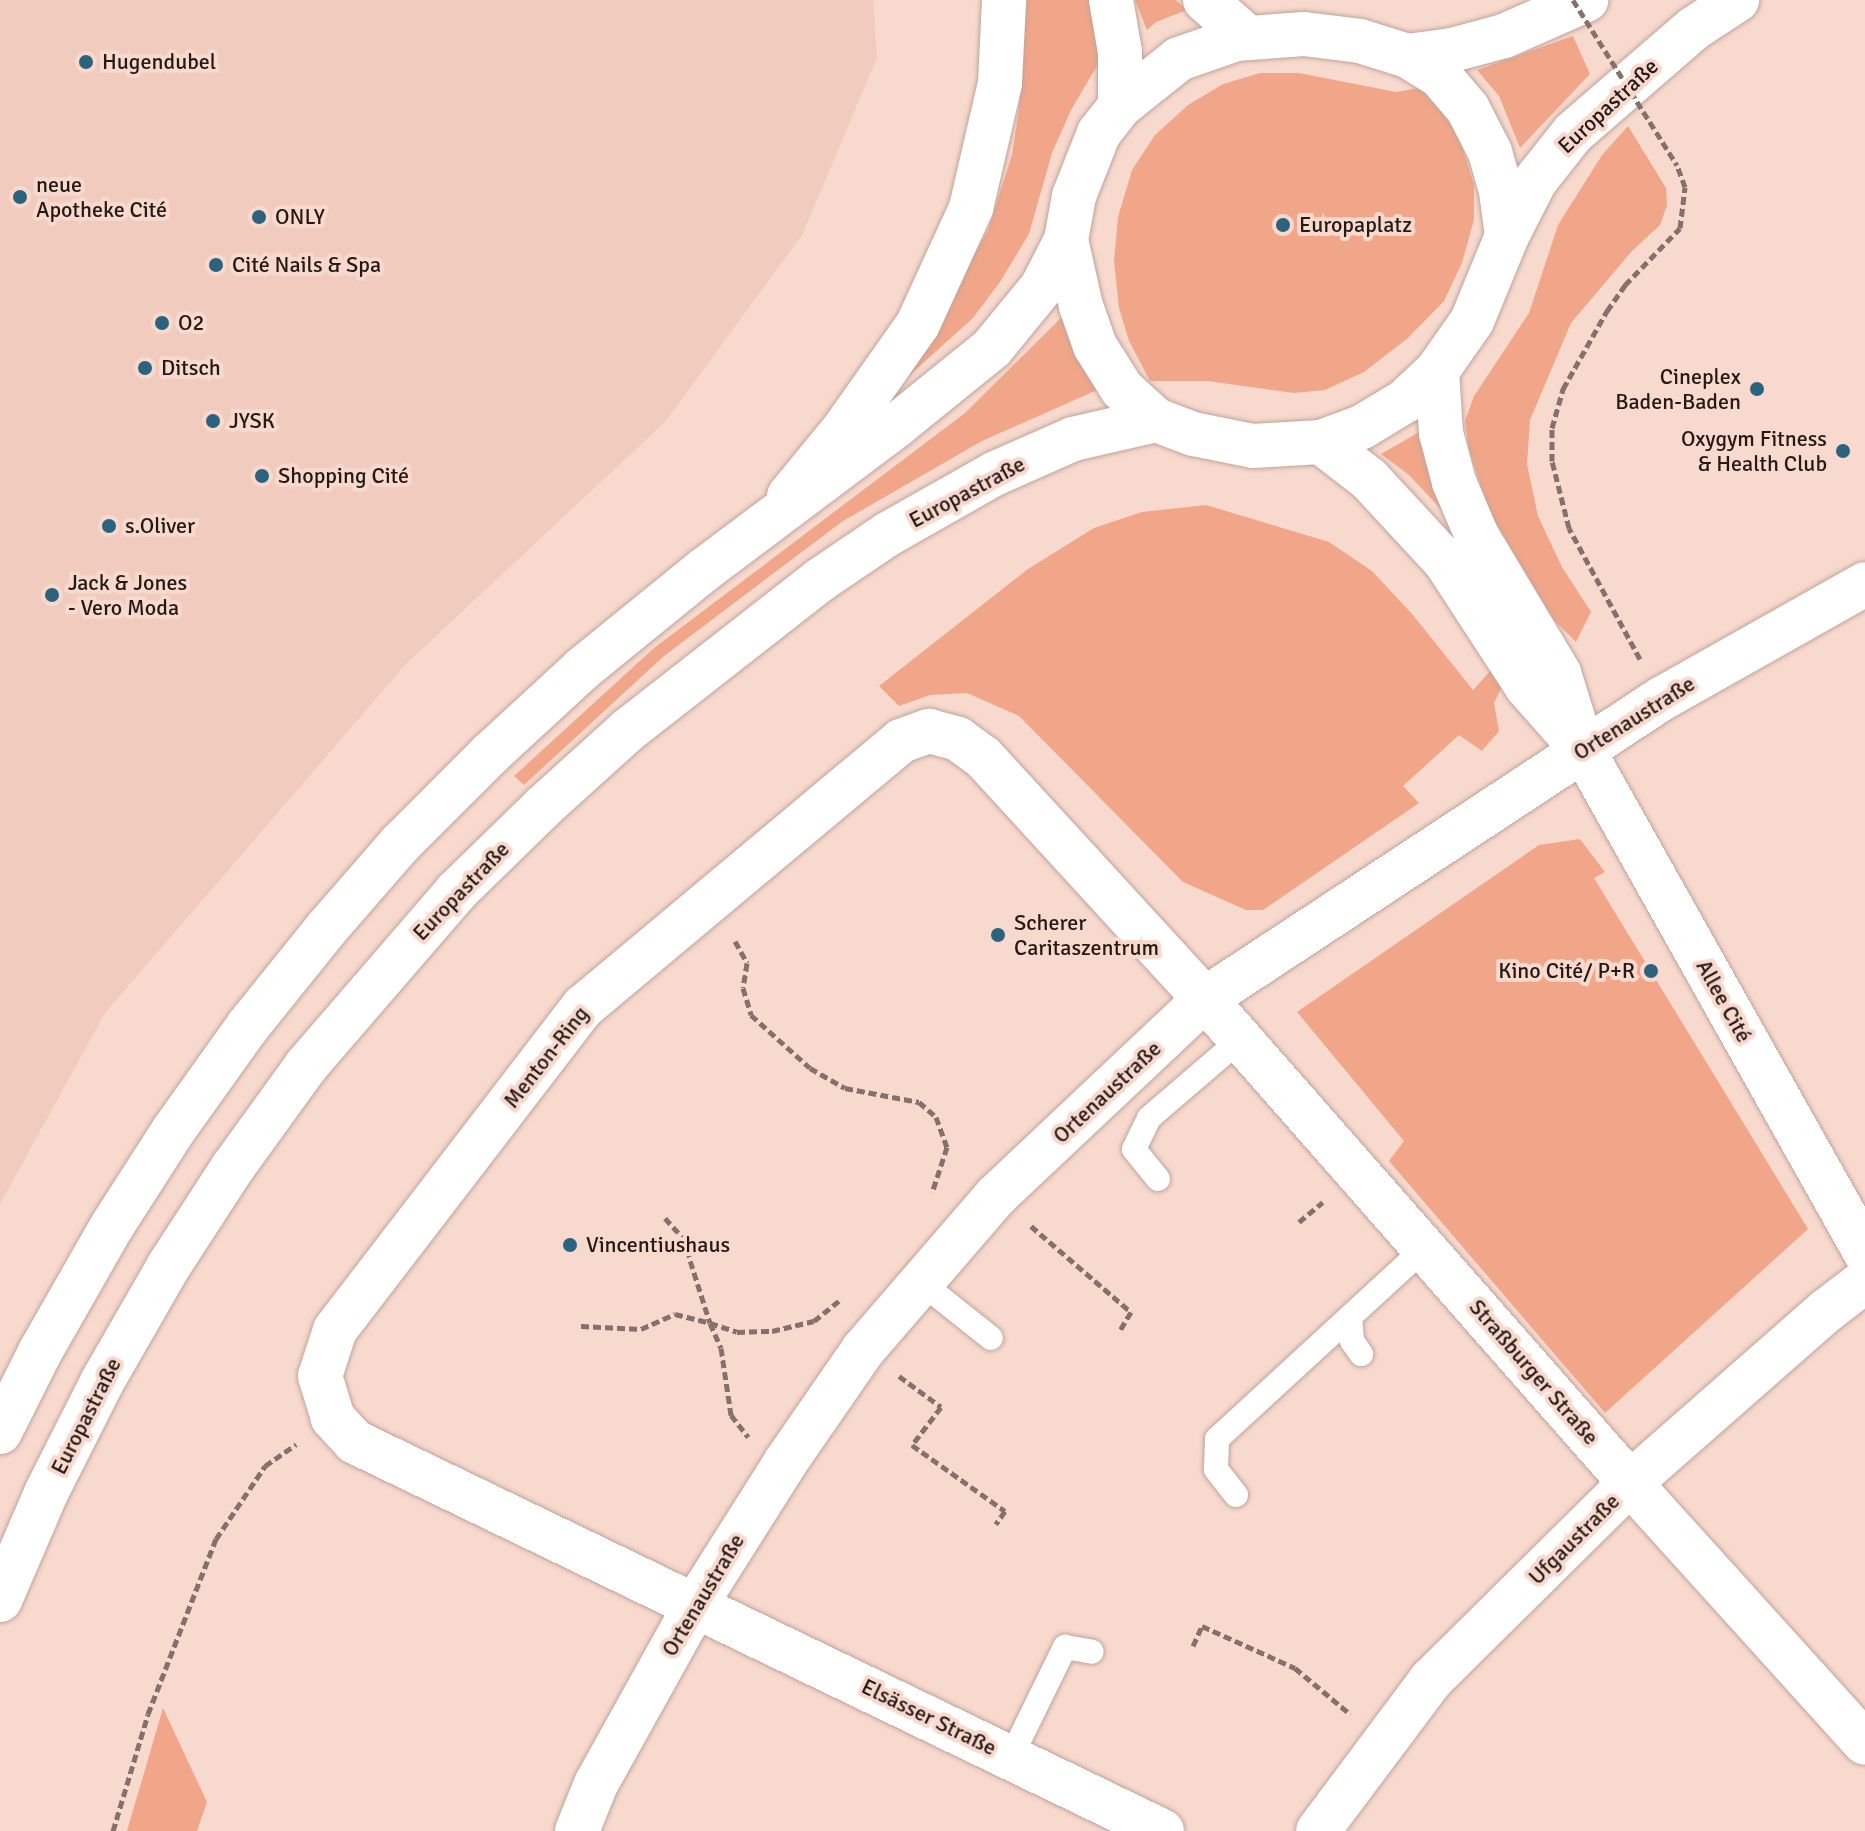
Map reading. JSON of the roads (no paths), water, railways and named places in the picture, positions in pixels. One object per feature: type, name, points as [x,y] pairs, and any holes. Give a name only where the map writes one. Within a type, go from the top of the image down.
[{"type":"main road","points":[[767,523],[844,429],[918,324],[930,299],[971,208],[1000,83],[1004,0]]},
{"type":"main road","points":[[1111,0],[1120,52],[1120,106]]},
{"type":"main road","points":[[1205,0],[1248,38]]},
{"type":"main road","points":[[1408,56],[1452,50],[1504,36],[1586,0]]},
{"type":"main road","name":"Europastraße","points":[[1507,236],[1535,181],[1573,133],[1693,29],[1737,0]]},
{"type":"main road","points":[[0,1432],[40,1352],[112,1226],[248,1026],[326,929],[400,844],[501,743],[582,669],[931,399],[992,348],[1042,287],[1066,240],[1074,196],[1099,133],[1120,106],[1179,59],[1248,38],[1304,34],[1360,41],[1408,56],[1440,76],[1468,109],[1490,152],[1501,191],[1507,236],[1472,321],[1437,371],[1405,401],[1362,427],[1321,442],[1253,446],[1193,434],[1156,420],[1122,389],[1095,346],[1081,306],[1066,240]]},
{"type":"main road","name":"Allee Cité","points":[[1437,371],[1441,433],[1454,482],[1477,536],[1559,673],[1583,750],[1865,1252]]},
{"type":"main road","name":"Europastraße","points":[[0,1600],[46,1493],[95,1396],[168,1267],[233,1167],[306,1066],[456,892],[628,730],[820,580],[888,534],[996,473],[1073,439],[1156,420]]},
{"type":"main road","name":"Allee Cité","points":[[1321,442],[1369,479],[1445,561],[1527,687],[1583,750]]},
{"type":"main road","name":"Ortenaustraße","points":[[577,1831],[596,1784],[696,1604],[785,1463],[863,1350],[996,1196],[1205,999],[1661,699],[1865,584]]},
{"type":"main road","name":"Menton-Ring","points":[[696,1604],[355,1442],[333,1418],[320,1376],[335,1330],[583,1007],[901,741],[929,731],[958,739],[983,757],[1205,999]]},
{"type":"main road","name":"Straßburger Straße","points":[[1205,999],[1630,1483],[1865,1743]]},
{"type":"main road","name":"Ufgaustraße","points":[[1318,1831],[1431,1680],[1630,1483],[1826,1311],[1865,1281]]},
{"type":"main road","name":"Elsässer Straße","points":[[696,1604],[1162,1831]]},
{"type":"lane","points":[[1158,1179],[1134,1149],[1149,1118],[1241,1039]]},
{"type":"lane","points":[[1236,1495],[1216,1469],[1217,1439],[1425,1248]]},
{"type":"lane","points":[[922,1283],[991,1338]]},
{"type":"lane","points":[[1350,1317],[1352,1341],[1361,1354]]},
{"type":"lane","points":[[1011,1757],[1065,1647],[1092,1652]]},
{"type":"place","name":"Hugendubel","points":[[86,62]]},
{"type":"place","name":"neue Apotheke Cité","points":[[20,197]]},
{"type":"place","name":"ONLY","points":[[259,217]]},
{"type":"place","name":"Europaplatz","points":[[1283,225]]},
{"type":"place","name":"Cité Nails & Spa","points":[[216,265]]},
{"type":"place","name":"O2","points":[[162,323]]},
{"type":"place","name":"Ditsch","points":[[145,368]]},
{"type":"place","name":"Cineplex Baden-Baden","points":[[1757,389]]},
{"type":"place","name":"JYSK","points":[[213,421]]},
{"type":"place","name":"Oxygym Fitness & Health Club","points":[[1843,451]]},
{"type":"place","name":"Shopping Cité","points":[[262,476]]},
{"type":"place","name":"s.Oliver","points":[[109,526]]},
{"type":"place","name":"Jack & Jones - Vero Moda","points":[[52,595]]},
{"type":"place","name":"Scherer Caritaszentrum","points":[[998,935]]},
{"type":"place","name":"Kino Cité/ P+R","points":[[1651,971]]},
{"type":"place","name":"Vincentiushaus","points":[[570,1245]]}]
